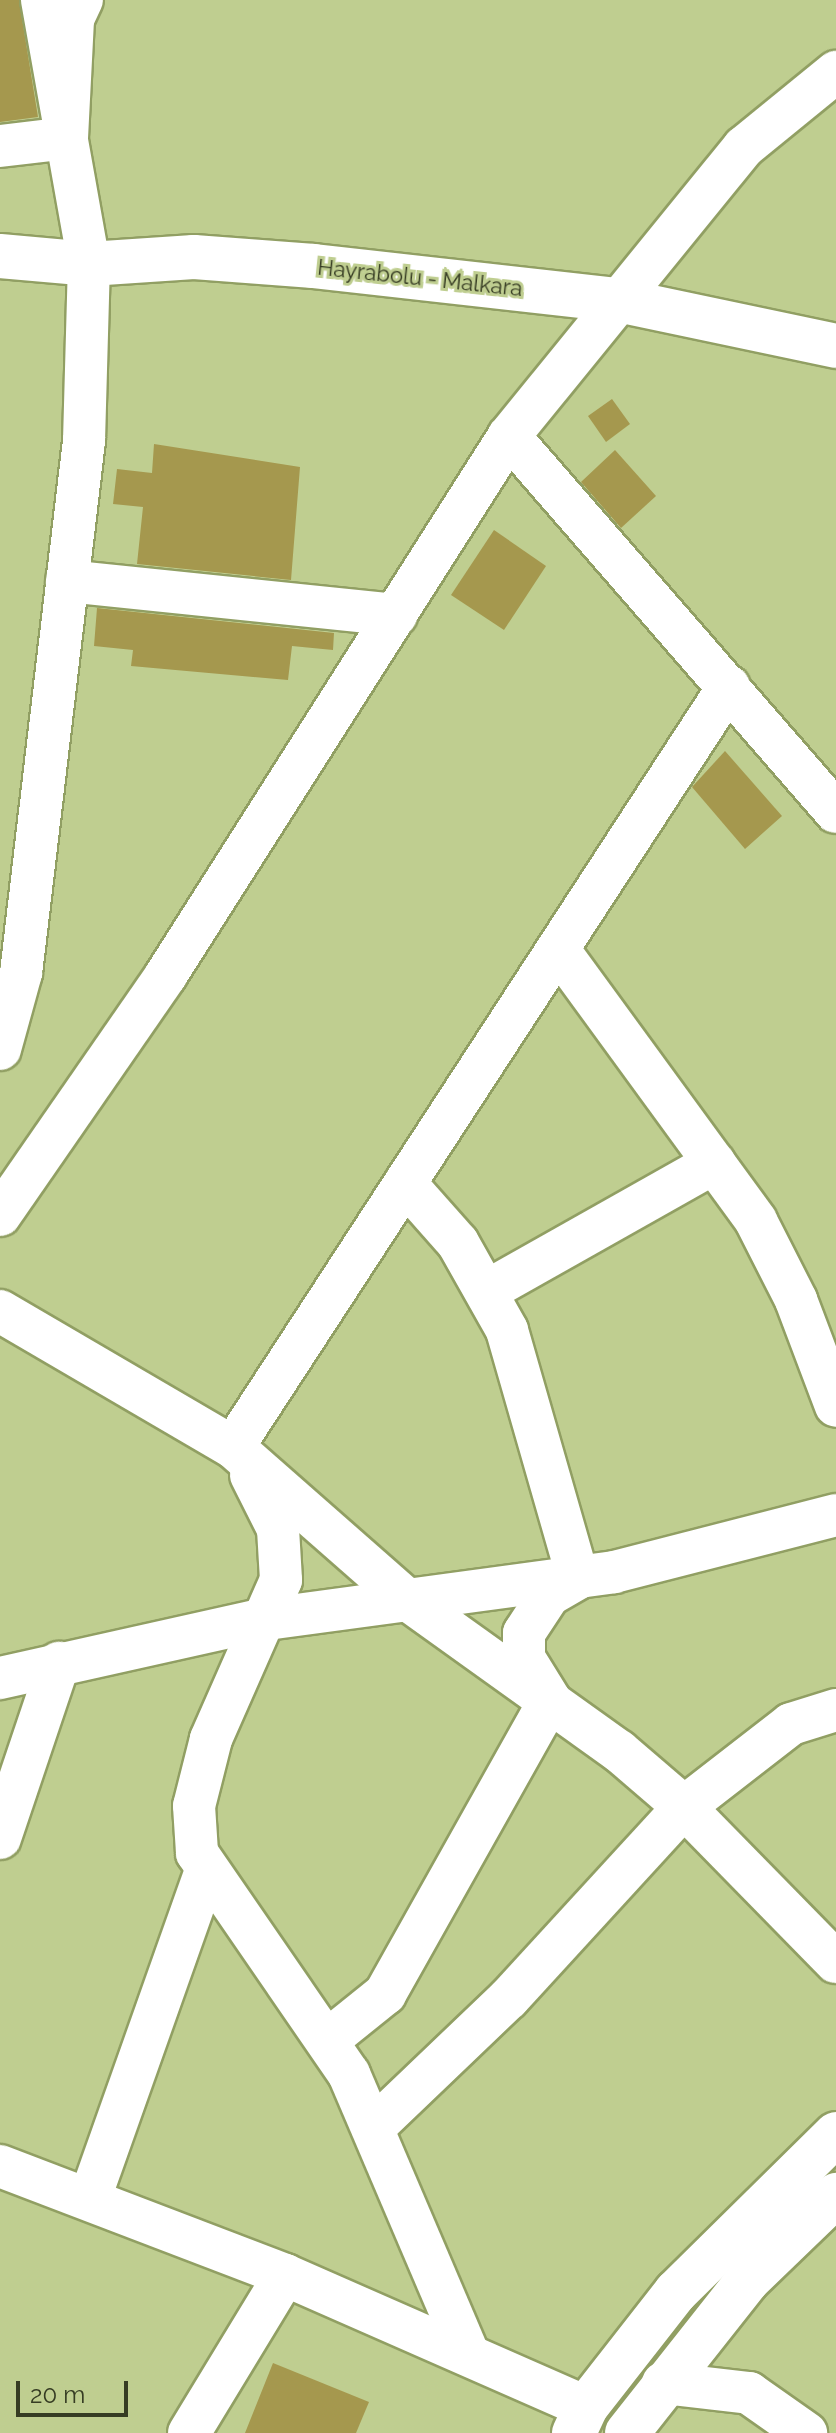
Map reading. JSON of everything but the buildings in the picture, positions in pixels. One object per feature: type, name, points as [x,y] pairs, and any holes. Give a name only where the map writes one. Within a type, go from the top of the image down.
[{"type":"main road","name":"Hayrabolu - Malkara","points":[[0,256],[89,264],[209,258],[618,300],[836,346]]},
{"type":"main road","points":[[580,2420],[676,2292],[836,2134]]},
{"type":"main road","points":[[627,2433],[663,2383],[747,2281],[836,2195]]},
{"type":"street","points":[[0,1049],[21,973],[84,441],[89,264],[42,0]]},
{"type":"street","points":[[67,138],[73,19],[82,0]]},
{"type":"street","points":[[0,1215],[166,975],[509,436],[744,147],[836,72]]},
{"type":"street","points":[[0,146],[67,138]]},
{"type":"street","points":[[509,436],[836,812]]},
{"type":"street","points":[[67,581],[396,615]]},
{"type":"street","points":[[233,1447],[729,686]]},
{"type":"street","points":[[558,949],[756,1221],[824,1335],[836,1406]]},
{"type":"street","points":[[487,1291],[714,1163]]},
{"type":"street","points":[[405,1183],[458,1243],[487,1291],[521,1371],[578,1578]]},
{"type":"street","points":[[0,1311],[233,1447],[405,1598],[550,1700],[684,1807],[836,1962]]},
{"type":"street","points":[[233,1447],[262,1491],[282,1547],[281,1580],[260,1620],[200,1774],[194,1833],[206,1870],[329,2039],[375,2126],[467,2351]]},
{"type":"street","points":[[0,1678],[260,1620],[405,1598],[578,1578],[836,1515]]},
{"type":"street","points":[[550,1700],[524,1658],[524,1633],[549,1595],[578,1578]]},
{"type":"street","points":[[0,1838],[59,1663]]},
{"type":"street","points":[[329,2039],[385,1994],[550,1700]]},
{"type":"street","points":[[375,2126],[509,1998],[684,1807],[791,1724],[836,1710]]},
{"type":"street","points":[[90,2198],[206,1870]]},
{"type":"street","points":[[0,2166],[285,2275],[467,2351],[580,2420]]},
{"type":"street","points":[[189,2433],[285,2275]]},
{"type":"street","points":[[663,2383],[749,2393],[806,2433]]}]
